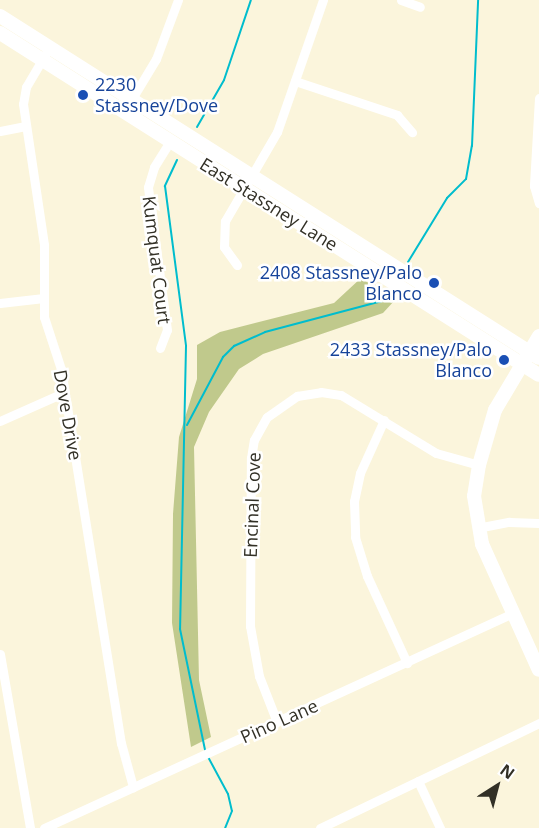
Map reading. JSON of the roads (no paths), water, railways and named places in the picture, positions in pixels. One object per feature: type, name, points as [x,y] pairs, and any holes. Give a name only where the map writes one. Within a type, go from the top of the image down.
[{"type":"main road","name":"East Stassney Lane","points":[[0,16],[45,54]]},
{"type":"main road","name":"East Stassney Lane","points":[[0,33],[45,54],[128,106],[185,134],[193,148],[243,188],[539,375]]},
{"type":"main road","name":"East Stassney Lane","points":[[128,106],[173,144],[193,148],[251,176],[534,355]]},
{"type":"main road","points":[[539,336],[534,355],[521,364],[495,410],[478,465],[474,496],[477,528],[539,670]]},
{"type":"street","points":[[128,106],[156,59],[178,0]]},
{"type":"street","points":[[237,265],[224,247],[223,236],[230,209],[276,132],[323,0]]},
{"type":"street","points":[[401,0],[420,7]]},
{"type":"street","name":"Dove Drive","points":[[45,54],[26,87],[26,126],[44,245],[44,298],[48,336],[61,369],[121,743],[133,788]]},
{"type":"street","points":[[295,81],[397,116],[412,132]]},
{"type":"street","points":[[539,98],[534,186],[539,203]]},
{"type":"street","points":[[0,131],[26,126]]},
{"type":"street","name":"Kumquat Court","points":[[160,348],[167,330],[147,198],[154,167],[173,144]]},
{"type":"street","points":[[0,303],[44,298]]},
{"type":"street","points":[[0,421],[65,392]]},
{"type":"street","name":"Encinal Cove","points":[[277,722],[259,676],[250,626],[254,440],[267,417],[280,404],[314,392],[341,395],[444,457],[478,465]]},
{"type":"street","points":[[384,420],[364,459],[356,486],[355,537],[367,576],[407,663]]},
{"type":"street","points":[[477,528],[509,522],[539,523]]},
{"type":"street","name":"Pino Lane","points":[[44,828],[513,613]]},
{"type":"street","points":[[0,654],[30,828]]},
{"type":"street","points":[[321,828],[539,723]]},
{"type":"street","points":[[418,781],[440,828]]},
{"type":"waterway","points":[[197,127],[224,80],[251,0]]},
{"type":"waterway","points":[[408,262],[447,198],[466,179],[472,146],[478,0]]},
{"type":"waterway","points":[[177,160],[165,186],[186,346],[180,629],[205,750]]},
{"type":"waterway","points":[[187,425],[223,357],[234,346],[265,332],[382,301],[387,293]]},
{"type":"waterway","points":[[207,755],[228,794],[232,811],[225,828]]},
{"type":"place","name":"2230 Stassney/Dove","points":[[83,95]]},
{"type":"place","name":"2408 Stassney/Palo Blanco","points":[[434,283]]},
{"type":"place","name":"2433 Stassney/Palo Blanco","points":[[504,360]]}]
